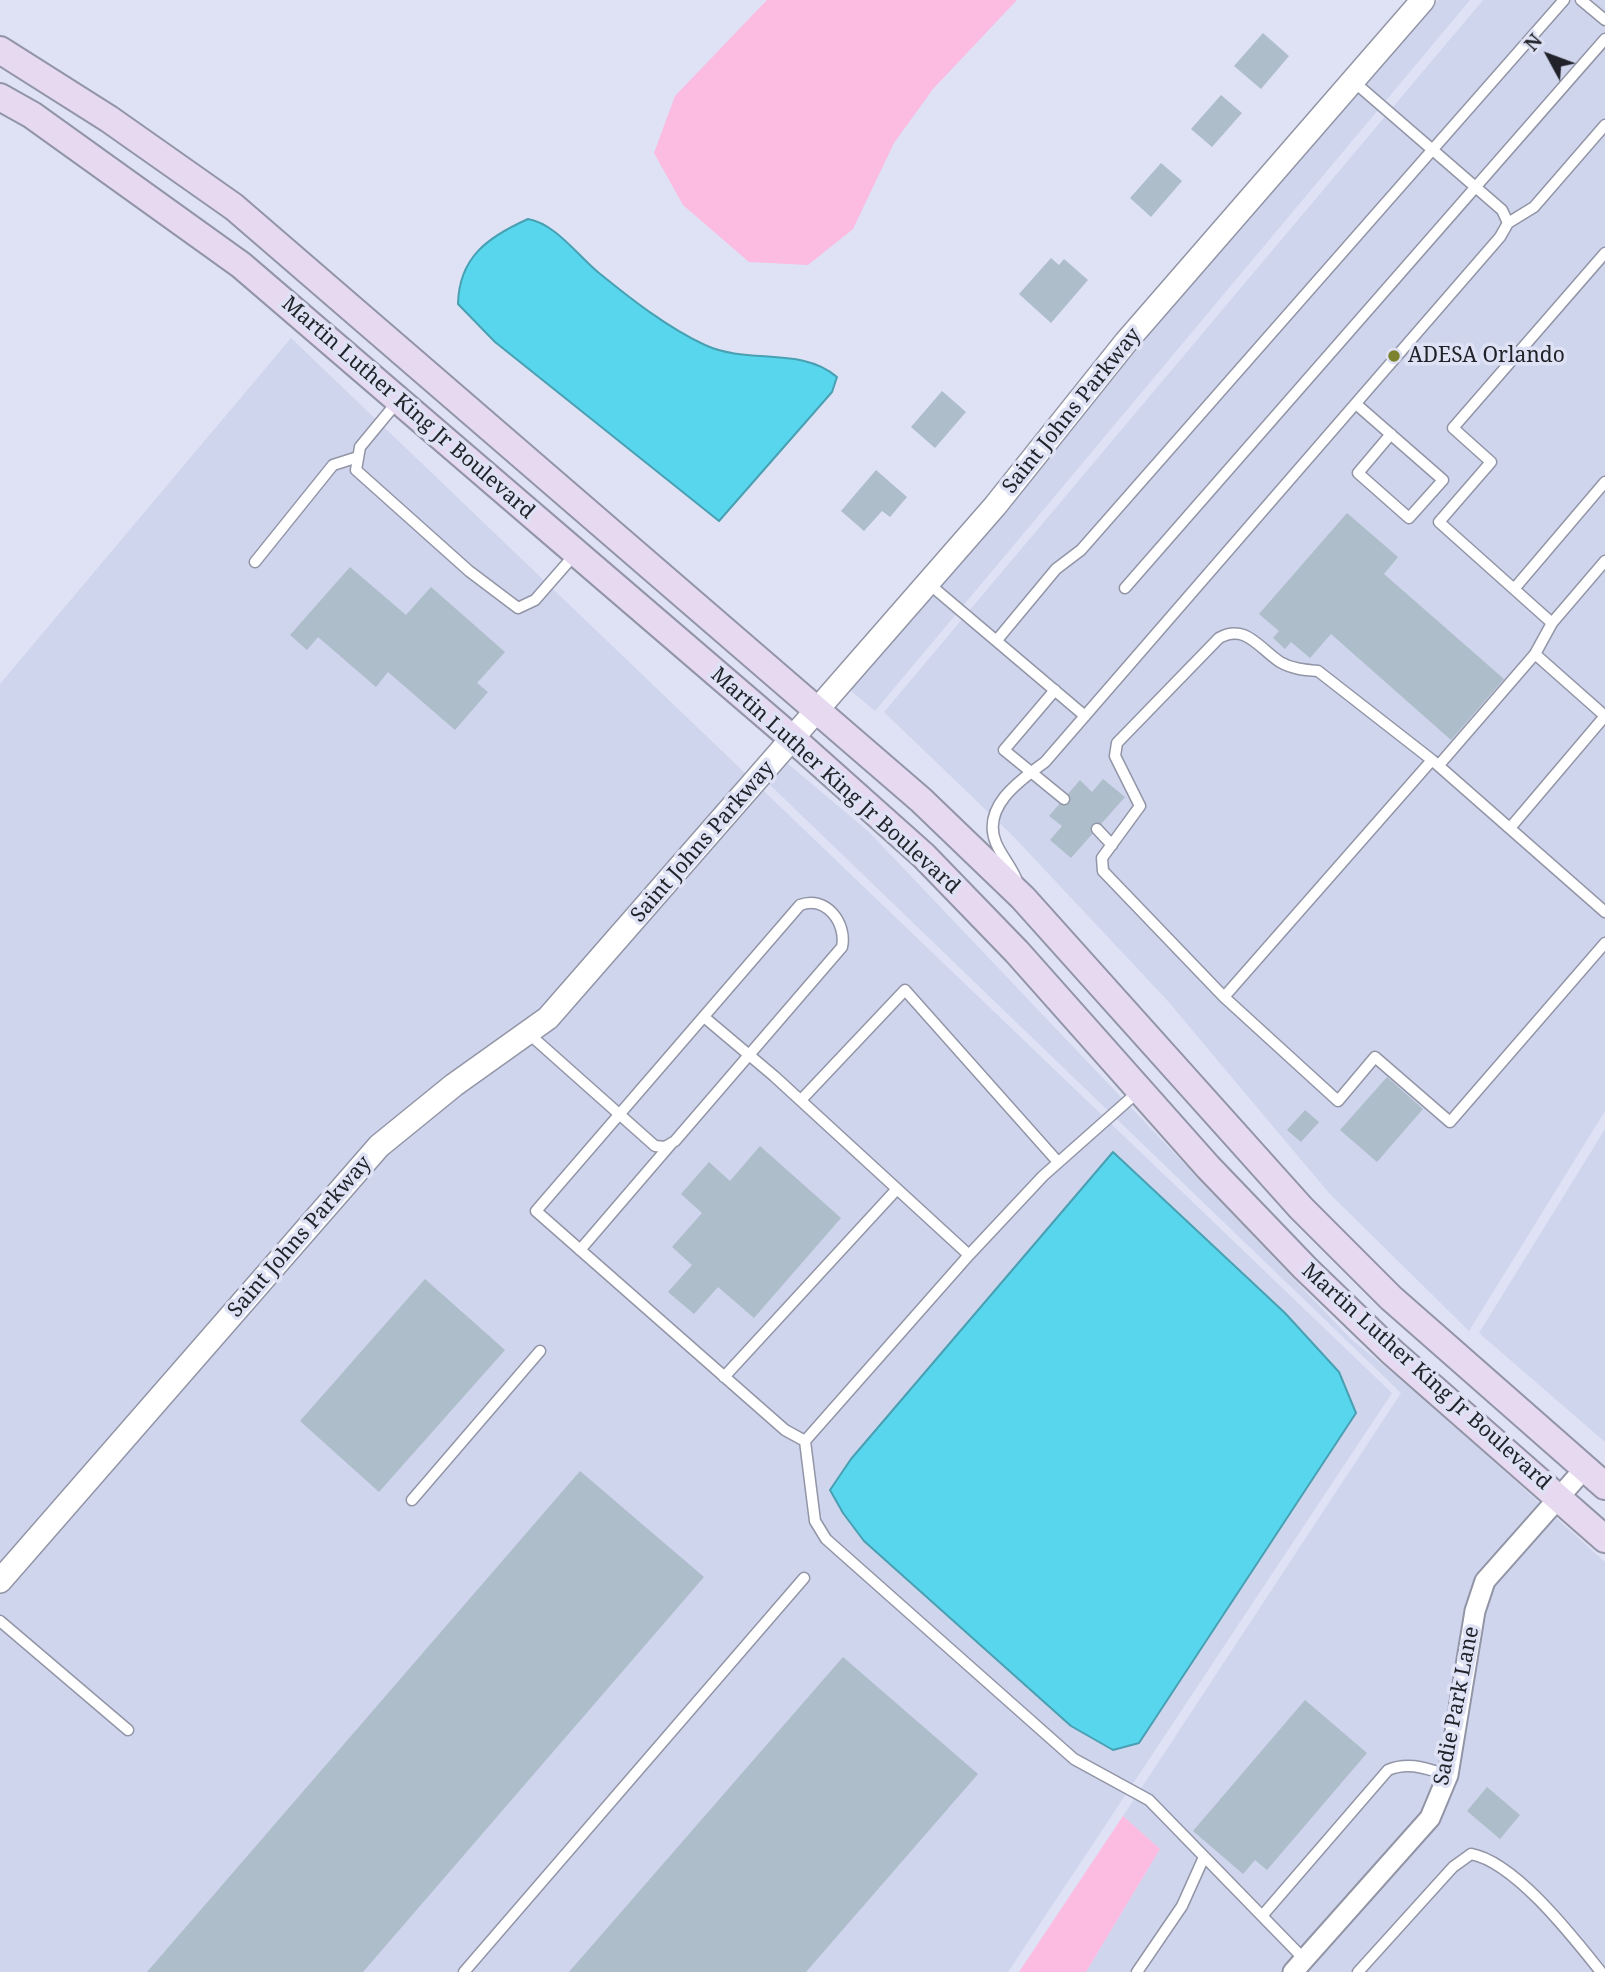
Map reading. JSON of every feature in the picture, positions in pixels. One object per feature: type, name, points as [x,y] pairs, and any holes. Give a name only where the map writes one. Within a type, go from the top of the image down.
[{"type":"main road","name":"Martin Luther King Jr Boulevard","points":[[0,50],[109,119],[234,207],[921,800],[1023,898],[1301,1208],[1391,1298],[1605,1486]]},
{"type":"main road","name":"Martin Luther King Jr Boulevard","points":[[0,97],[32,115],[241,265],[793,739],[924,856],[1017,952],[1208,1167],[1305,1268],[1392,1352],[1605,1539]]},
{"type":"main road","points":[[399,400],[415,392],[430,395],[526,477],[556,483]]},
{"type":"main road","points":[[1135,1083],[1138,1026]]},
{"type":"street","name":"Saint Johns Parkway","points":[[0,1581],[379,1146],[454,1085],[548,1018],[995,506],[1126,342],[1423,0]]},
{"type":"street","name":"Sadie Park Lane","points":[[1299,1966],[1430,1818],[1448,1775],[1475,1611],[1485,1581],[1584,1468]]},
{"type":"lane","points":[[996,640],[1056,569],[1081,550],[1564,0]]},
{"type":"lane","points":[[1581,0],[1605,20]]},
{"type":"lane","points":[[1125,588],[1605,38]]},
{"type":"lane","points":[[1352,81],[1502,211],[1508,223]]},
{"type":"lane","points":[[1023,898],[1012,865],[996,843],[993,822],[1001,801],[1019,780],[1045,762],[1500,237],[1508,223],[1534,207],[1605,125]]},
{"type":"lane","points":[[1552,623],[1439,522],[1492,462],[1453,428],[1605,253]]},
{"type":"lane","points":[[399,400],[360,447],[356,470],[469,571],[518,608],[536,600],[576,553]]},
{"type":"lane","points":[[1356,404],[1391,434],[1443,480],[1409,518],[1358,473],[1391,434]]},
{"type":"lane","points":[[255,562],[333,465],[358,457]]},
{"type":"lane","points":[[1514,589],[1605,482]]},
{"type":"lane","points":[[1224,997],[1535,654],[1552,623],[1605,561]]},
{"type":"lane","points":[[928,583],[1085,716]]},
{"type":"lane","points":[[1605,912],[1435,763],[1318,671],[1296,669],[1282,663],[1244,633],[1230,632],[1219,638],[1117,743],[1115,756],[1140,806],[1102,858],[1103,871],[1224,997],[1338,1101],[1375,1057],[1450,1122],[1605,943]]},
{"type":"lane","points":[[1510,828],[1605,716],[1535,654]]},
{"type":"lane","points":[[1055,690],[1004,750],[1064,799]]},
{"type":"lane","points":[[1097,829],[1112,845]]},
{"type":"lane","points":[[580,1250],[842,947],[845,934],[840,921],[819,903],[800,905],[536,1211],[580,1250],[724,1377],[785,1430],[805,1441]]},
{"type":"lane","points":[[801,1100],[905,990],[1058,1162]]},
{"type":"lane","points":[[704,1017],[801,1100],[969,1255]]},
{"type":"lane","points":[[527,1033],[655,1146],[665,1147],[675,1141]]},
{"type":"lane","points":[[1135,1083],[969,1255],[805,1441],[816,1521],[826,1539],[1074,1759],[1149,1800],[1262,1916],[1299,1966]]},
{"type":"lane","points":[[724,1377],[897,1189]]},
{"type":"lane","points":[[412,1500],[540,1351]]},
{"type":"lane","points":[[464,1972],[804,1578]]},
{"type":"lane","points":[[0,1621],[128,1730]]},
{"type":"lane","points":[[1262,1916],[1388,1770],[1401,1765],[1413,1765],[1448,1775]]},
{"type":"lane","points":[[1358,1972],[1453,1867],[1471,1854],[1488,1857],[1558,1917],[1601,1972]]},
{"type":"lane","points":[[1137,1972],[1182,1906],[1204,1857]]},
{"type":"shaded area","points":[[767,0],[1017,0],[933,89],[894,143],[853,229],[808,265],[749,262],[683,205],[654,153],[675,96]]},
{"type":"shaded area","points":[[1438,0],[1470,0],[875,711],[850,690],[1004,513],[1134,349]]},
{"type":"shaded area","name":"ADESA Orlando","points":[[1483,0],[1605,0],[1605,1111],[1469,1331],[1329,1193],[1166,999],[1013,836],[884,712]]},
{"type":"shaded area","points":[[291,338],[1392,1393],[1008,1972],[0,1972],[0,684]]},
{"type":"shaded area","points":[[787,763],[869,832],[1350,1338],[1429,1403],[1605,1562],[1605,1972],[1086,1972],[1160,1849],[1123,1816],[1401,1393],[769,784]]},
{"type":"shaded area","points":[[1605,1129],[1605,1442],[1479,1333]]},
{"type":"shaded area","points":[[1123,1816],[1160,1849],[1086,1972],[1019,1972]]},
{"type":"water","points":[[528,219],[548,227],[624,293],[691,338],[722,351],[807,362],[837,377],[832,392],[719,521],[495,342],[458,304],[464,273],[478,251],[500,233]]},
{"type":"water","points":[[1113,1152],[1285,1313],[1339,1372],[1356,1413],[1139,1743],[1113,1750],[1071,1726],[864,1541],[830,1490],[851,1459]]},
{"type":"building","points":[[1263,33],[1289,56],[1261,89],[1234,66]]},
{"type":"building","points":[[1221,95],[1242,113],[1212,147],[1191,129]]},
{"type":"building","points":[[1161,163],[1182,181],[1151,217],[1130,198]]},
{"type":"building","points":[[1051,258],[1059,265],[1064,259],[1088,280],[1051,323],[1019,294]]},
{"type":"building","points":[[942,391],[966,412],[935,448],[911,427]]},
{"type":"building","points":[[876,470],[907,497],[890,517],[882,511],[864,531],[841,511]]},
{"type":"building","points":[[1347,513],[1398,557],[1384,574],[1504,679],[1451,740],[1331,634],[1310,658],[1291,642],[1285,649],[1273,638],[1279,631],[1259,614]]},
{"type":"building","points":[[350,567],[406,615],[431,587],[505,652],[477,683],[488,692],[455,730],[388,672],[376,687],[318,637],[307,650],[290,635]]},
{"type":"building","points":[[1103,779],[1125,797],[1071,858],[1050,840],[1062,826],[1049,816],[1080,780],[1092,792]]},
{"type":"building","points":[[1387,1077],[1423,1109],[1377,1162],[1340,1130]]},
{"type":"building","points":[[1305,1110],[1319,1122],[1301,1142],[1287,1130]]},
{"type":"building","points":[[760,1146],[841,1218],[754,1318],[718,1287],[694,1314],[668,1292],[692,1265],[672,1247],[702,1213],[681,1194],[709,1162],[730,1181]]},
{"type":"building","points":[[425,1279],[505,1350],[379,1492],[300,1421]]},
{"type":"building","points":[[580,1471],[704,1577],[363,1972],[147,1972]]},
{"type":"building","points":[[843,1657],[978,1774],[806,1972],[569,1972]]},
{"type":"building","points":[[1305,1700],[1367,1753],[1267,1870],[1255,1860],[1243,1874],[1193,1831]]},
{"type":"building","points":[[1487,1787],[1520,1815],[1500,1839],[1467,1811]]},
{"type":"place","name":"ADESA Orlando","points":[[1394,356]]}]
